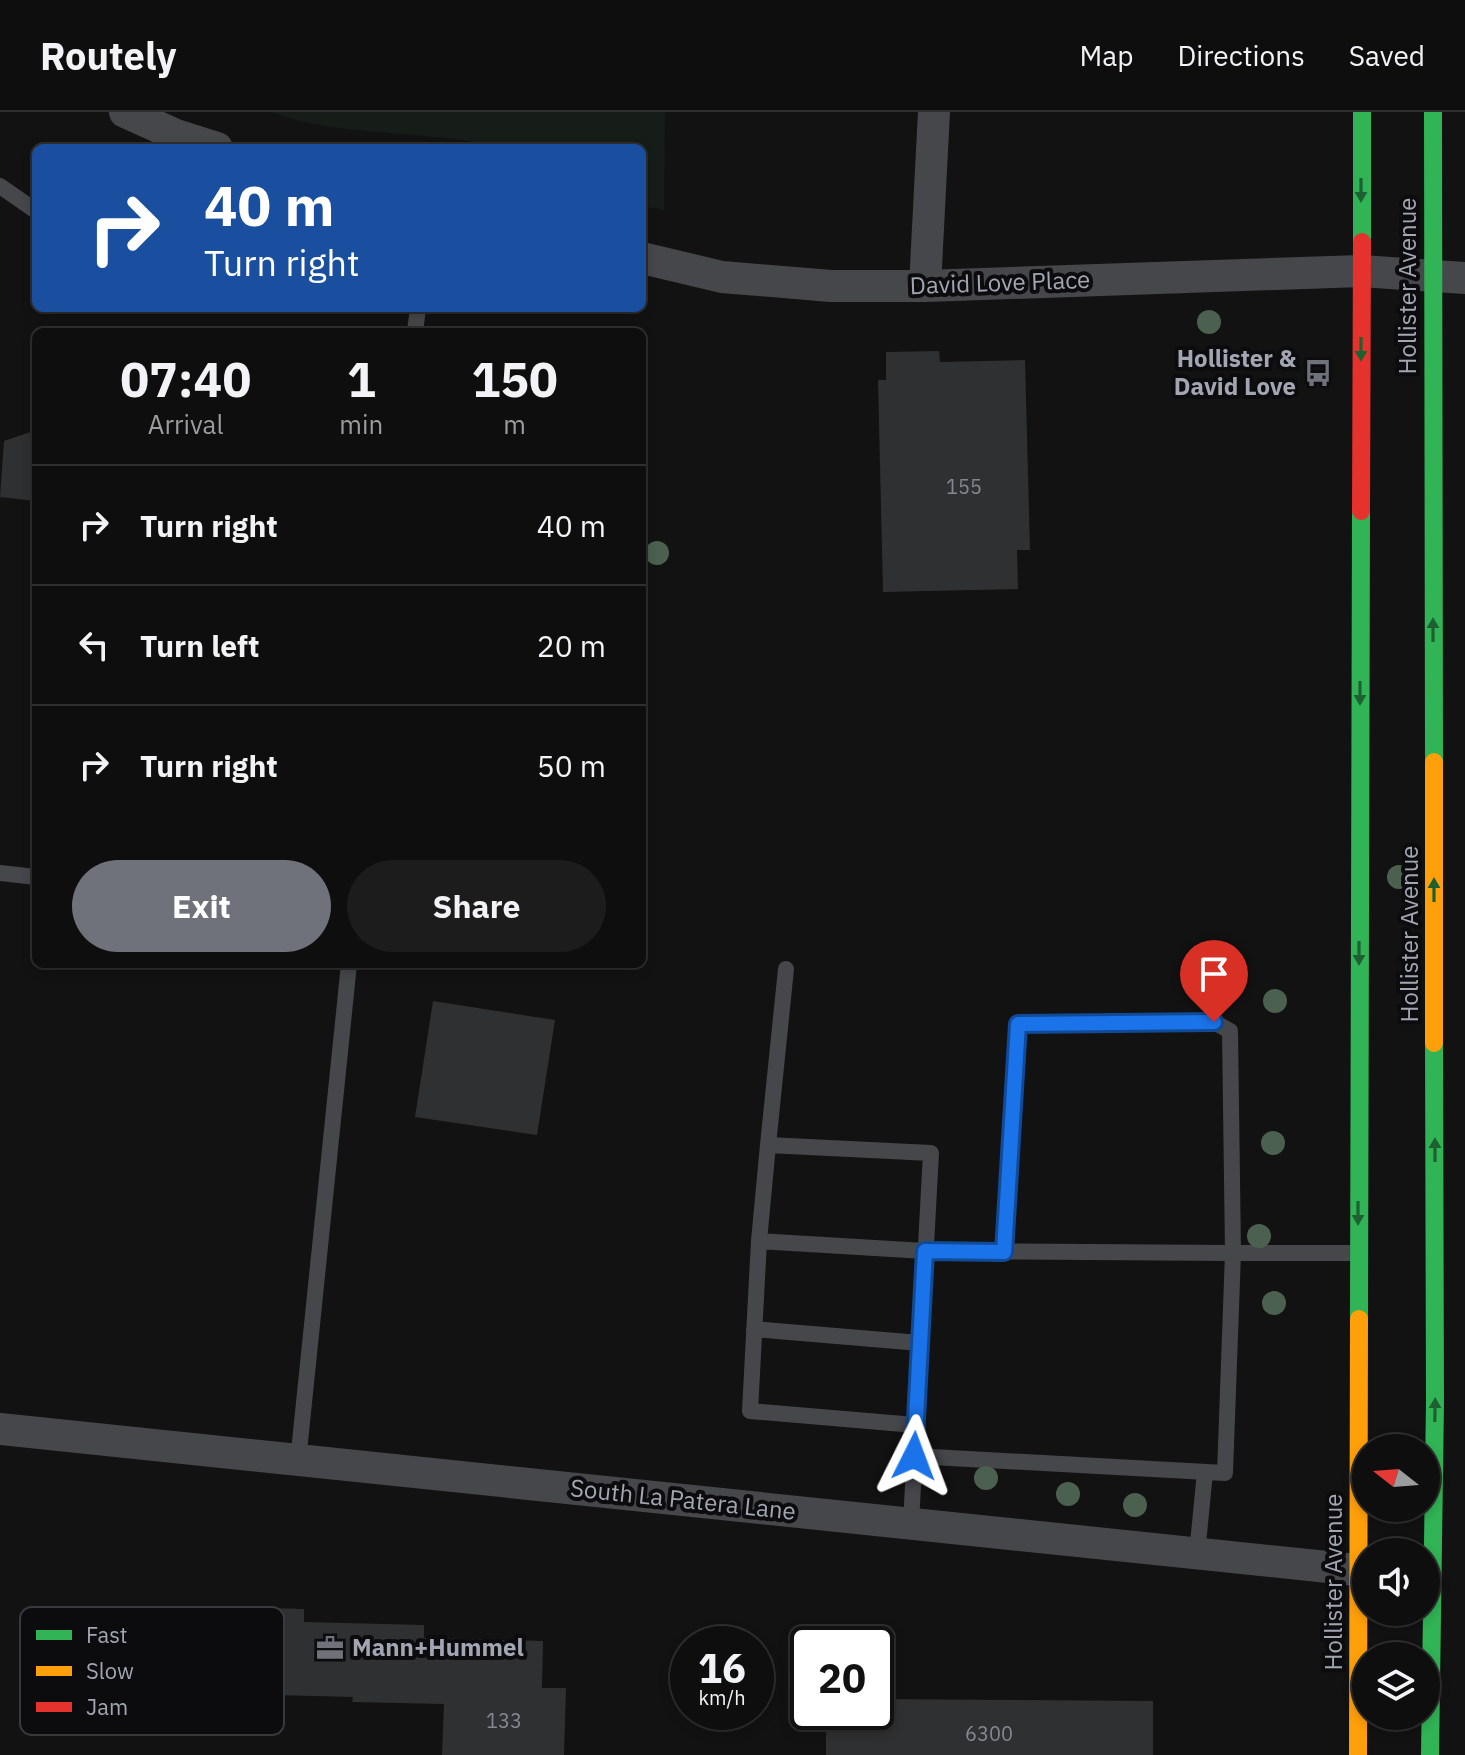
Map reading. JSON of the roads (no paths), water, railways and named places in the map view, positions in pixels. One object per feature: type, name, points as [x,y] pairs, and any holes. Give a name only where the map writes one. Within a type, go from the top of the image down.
[{"type":"main road","name":"Hollister Avenue","points":[[1362,112],[1358,1253],[1362,1538]]},
{"type":"main road","name":"Hollister Avenue","points":[[1429,1538],[1435,1402],[1433,112]]},
{"type":"main road","name":"Hollister Avenue","points":[[1358,1755],[1361,1626]]},
{"type":"main road","name":"Hollister Avenue","points":[[1429,1626],[1430,1755]]},
{"type":"street","points":[[125,112],[179,123],[211,144]]},
{"type":"street","points":[[925,286],[934,112]]},
{"type":"street","name":"David Love Place","points":[[646,259],[722,277],[779,284],[925,286],[1361,271],[1465,278]]},
{"type":"street","name":"South La Patera Lane","points":[[0,1429],[1352,1570]]},
{"type":"lane","points":[[0,186],[32,208]]},
{"type":"lane","points":[[0,873],[32,877]]},
{"type":"lane","points":[[298,1461],[349,968]]},
{"type":"lane","points":[[786,969],[759,1241],[750,1411],[915,1425]]},
{"type":"lane","points":[[914,1456],[1225,1473],[1233,1253],[1230,1031],[1214,1022],[1018,1024],[1004,1252]]},
{"type":"lane","points":[[768,1145],[931,1153],[911,1523]]},
{"type":"lane","points":[[759,1241],[925,1251],[1358,1253]]},
{"type":"lane","points":[[754,1329],[920,1343]]},
{"type":"lane","points":[[1197,1554],[1205,1472]]},
{"type":"place","name":"Hollister & David Love","points":[[1318,373]]},
{"type":"place","name":"Mann+Hummel","points":[[330,1648]]}]
